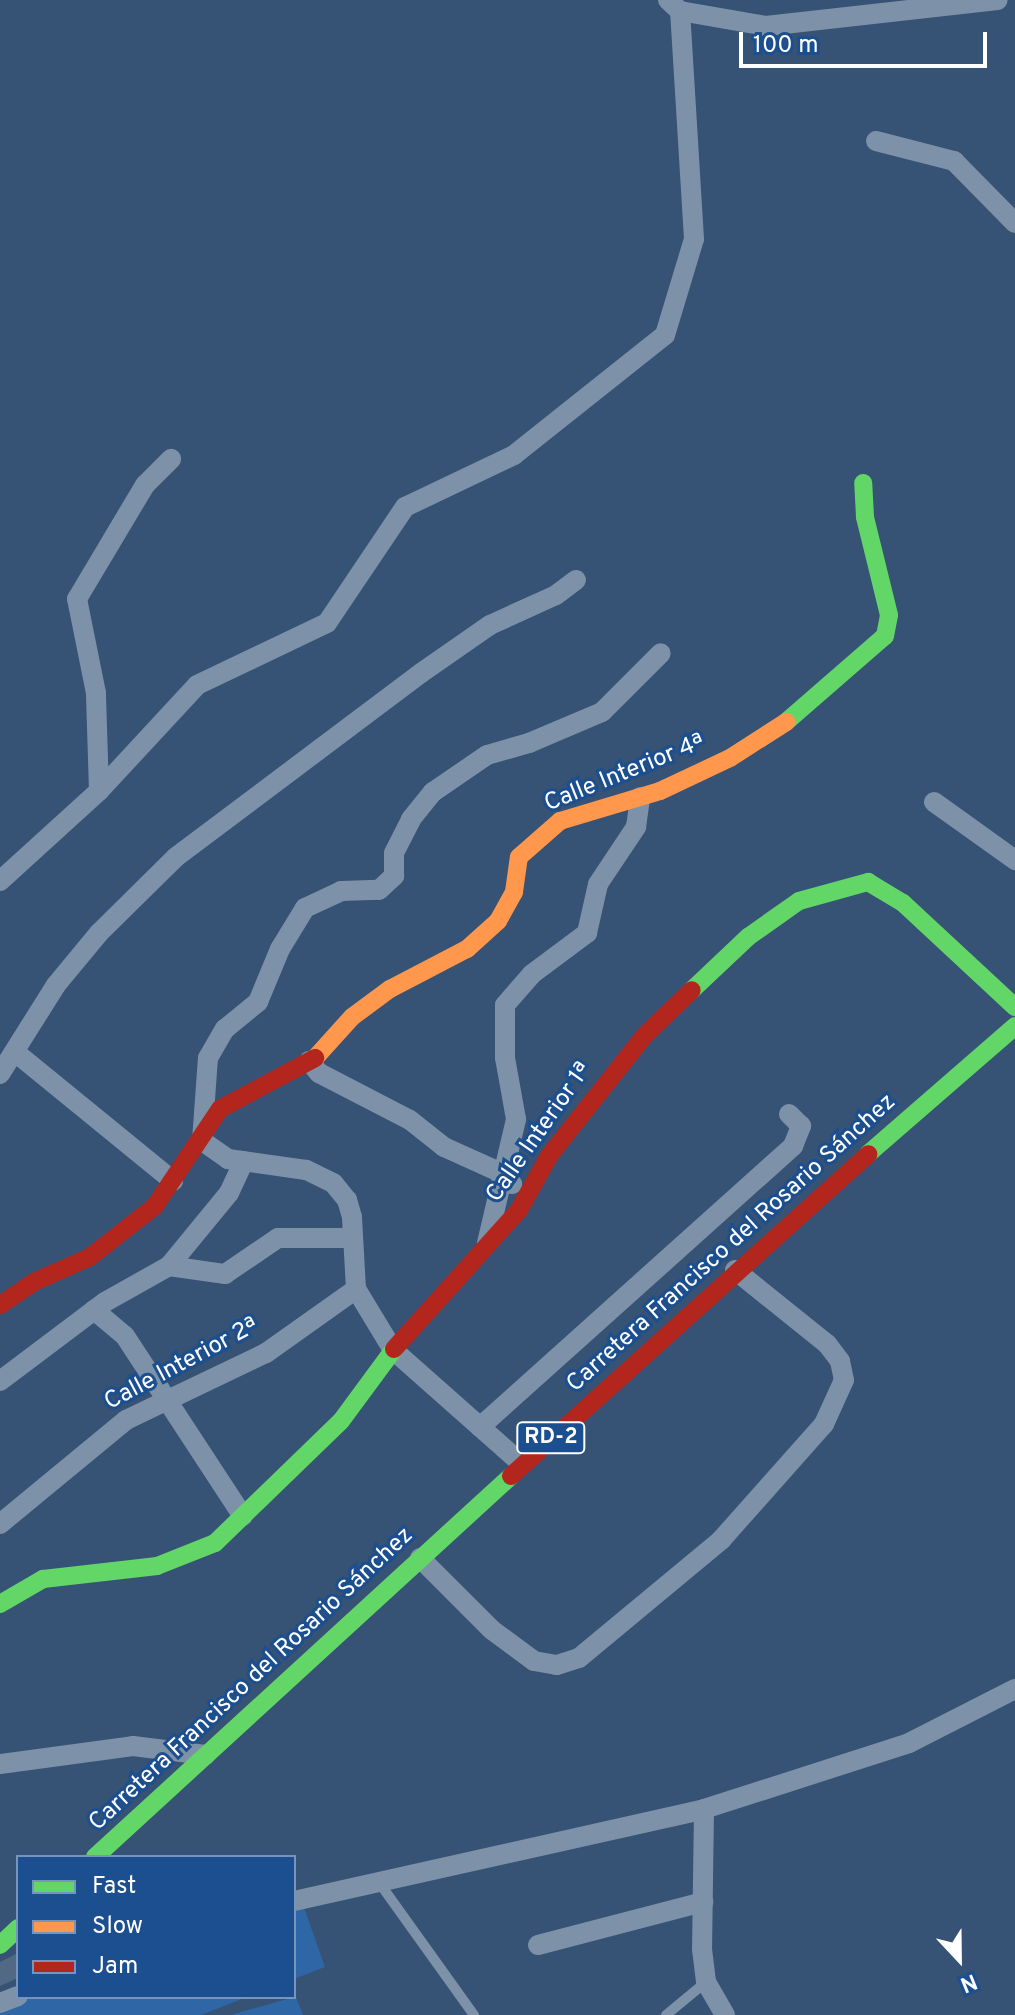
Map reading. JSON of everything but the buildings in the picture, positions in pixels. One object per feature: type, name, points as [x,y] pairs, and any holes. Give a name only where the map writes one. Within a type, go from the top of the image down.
[{"type":"street","points":[[0,881],[99,791],[197,685],[327,623],[405,507],[514,455],[665,335],[694,239],[674,6],[766,26],[998,0]]},
{"type":"street","points":[[876,141],[954,161],[1015,223]]},
{"type":"street","points":[[99,791],[96,693],[77,599],[145,485],[171,459]]},
{"type":"street","name":"Calle Interior 4ª","points":[[0,1305],[34,1282],[90,1257],[155,1206],[202,1141],[220,1109],[309,1061],[390,989],[467,949],[498,921],[514,892],[519,857],[536,839],[560,821],[640,797],[730,758],[790,719],[885,636],[889,615],[865,517],[863,483]]},
{"type":"street","points":[[0,1074],[64,975],[176,857],[490,625],[556,595],[576,580]]},
{"type":"street","points":[[522,1464],[393,1350],[356,1289],[347,1200],[333,1183],[306,1170],[220,1155],[202,1141],[208,1058],[225,1029],[258,1002],[280,949],[305,908],[341,891],[379,890],[394,876],[394,853],[411,819],[433,792],[487,755],[529,743],[602,712],[661,653]]},
{"type":"street","points":[[487,1243],[516,1119],[505,1058],[505,1005],[532,974],[587,933],[598,884],[636,827],[640,797]]},
{"type":"street","points":[[934,802],[1015,860]]},
{"type":"street","name":"Calle Interior 1ª","points":[[0,1604],[43,1579],[157,1566],[215,1543],[341,1421],[393,1350],[519,1210],[549,1156],[644,1036],[748,937],[799,901],[868,882],[903,903],[1015,1007]]},
{"type":"street","name":"Carretera Francisco del Rosario Sánchez","points":[[97,1855],[735,1270],[1015,1026]]},
{"type":"street","points":[[15,1052],[173,1181]]},
{"type":"street","points":[[309,1061],[319,1073],[410,1120],[444,1147],[504,1174],[518,1192],[519,1210]]},
{"type":"street","points":[[480,1427],[793,1146],[801,1126],[789,1114]]},
{"type":"street","points":[[0,1381],[94,1310],[169,1266],[229,1193],[244,1161]]},
{"type":"street","points":[[169,1266],[225,1274],[278,1238],[352,1238]]},
{"type":"street","points":[[420,1558],[492,1630],[534,1661],[557,1665],[579,1658],[721,1540],[824,1424],[844,1380],[840,1361],[827,1344],[735,1270]]},
{"type":"street","name":"Calle Interior 2ª","points":[[0,1524],[126,1420],[266,1353],[356,1289]]},
{"type":"street","points":[[94,1310],[125,1336],[243,1516]]},
{"type":"street","points":[[296,1900],[376,1880],[704,1809],[909,1743],[1015,1689]]},
{"type":"street","points":[[0,1764],[133,1746],[205,1755]]},
{"type":"street","points":[[704,1809],[706,1982],[725,2015]]},
{"type":"street","points":[[538,1945],[703,1902]]},
{"type":"street","points":[[0,1945],[16,1930]]},
{"type":"lane","points":[[376,1880],[474,2015]]},
{"type":"lane","points":[[666,2015],[706,1982]]},
{"type":"shaded area","points":[[301,1899],[325,1967],[296,1978],[296,1900]]},
{"type":"shaded area","points":[[296,1997],[303,2015],[231,2015]]},
{"type":"shaded area","points":[[16,1998],[242,1999],[201,2015],[0,2015],[0,2003]]},
{"type":"traffic: fast","points":[[786,722],[885,636],[889,615],[865,517],[863,483]]},
{"type":"traffic: fast","points":[[692,990],[748,937],[799,901],[868,882],[903,903],[1015,1007]]},
{"type":"traffic: fast","points":[[868,1154],[1015,1026]]},
{"type":"traffic: fast","points":[[0,1604],[43,1579],[157,1566],[215,1543],[341,1421],[394,1349]]},
{"type":"traffic: fast","points":[[97,1855],[511,1476]]},
{"type":"traffic: fast","points":[[0,1945],[16,1930]]},
{"type":"traffic: slow","points":[[315,1058],[352,1017],[390,989],[467,949],[498,921],[514,892],[519,857],[560,821],[660,791],[730,758],[786,722]]},
{"type":"traffic: jam","points":[[394,1349],[519,1210],[549,1156],[644,1036],[692,990]]},
{"type":"traffic: jam","points":[[0,1305],[34,1282],[90,1257],[155,1206],[220,1109],[315,1058]]},
{"type":"traffic: jam","points":[[511,1476],[868,1154]]}]
